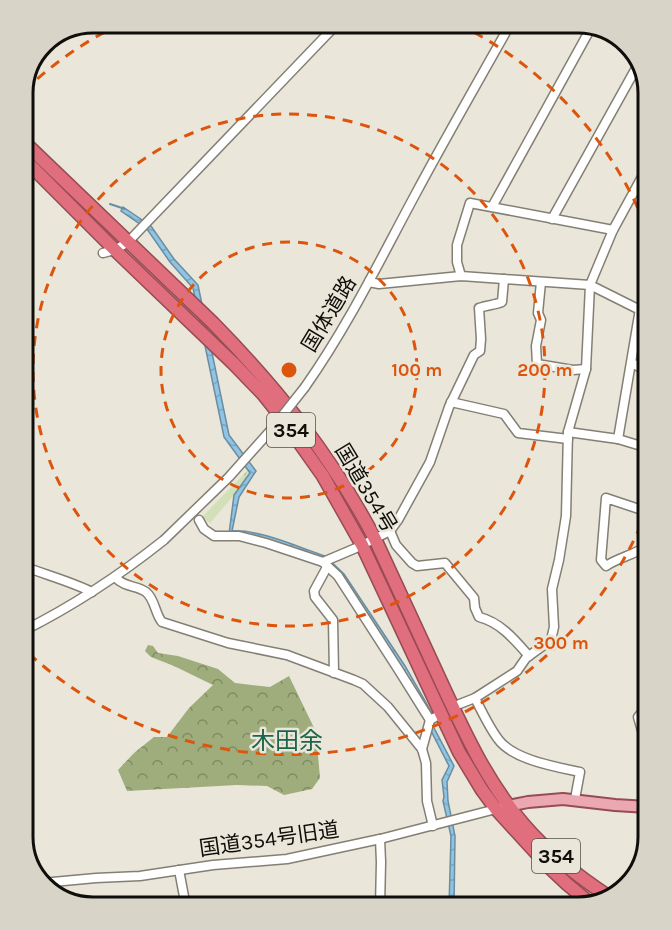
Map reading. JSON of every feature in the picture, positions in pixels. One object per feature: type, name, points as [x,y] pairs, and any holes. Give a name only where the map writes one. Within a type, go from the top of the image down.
[{"type":"highway","name":"国道354号","points":[[33,151],[213,323],[272,386],[331,464],[357,506],[375,539],[452,707],[495,786],[525,825],[557,857],[602,892]]},
{"type":"highway","name":"国道354号","points":[[33,169],[109,251],[200,330],[263,394],[302,444],[362,545],[435,717],[496,809],[550,868],[582,896]]},
{"type":"main road","points":[[496,809],[539,801],[575,800],[638,806]]},
{"type":"street","points":[[109,251],[128,242],[328,33]]},
{"type":"street","name":"国体道路","points":[[33,626],[115,577],[164,540],[229,477],[271,430],[324,359],[369,282],[505,33]]},
{"type":"street","points":[[492,207],[588,34]]},
{"type":"street","points":[[552,219],[634,72]]},
{"type":"street","points":[[452,707],[475,698],[517,671],[525,658],[551,640],[555,627],[552,589],[566,516],[568,436],[586,369],[590,285],[613,230],[638,184]]},
{"type":"street","points":[[461,276],[457,262],[457,245],[470,203],[613,230]]},
{"type":"street","points":[[369,282],[379,284],[461,276],[590,285],[638,308]]},
{"type":"street","points":[[334,673],[333,620],[315,597],[314,591],[325,564],[390,531],[398,520],[430,462],[451,402],[474,355],[480,351],[479,308],[502,302],[504,279]]},
{"type":"street","points":[[541,282],[538,313],[541,320],[536,346],[537,363],[573,370],[586,369]]},
{"type":"street","points":[[618,439],[638,337]]},
{"type":"street","points":[[632,363],[638,366]]},
{"type":"street","points":[[451,402],[504,414],[518,433],[618,439],[638,445]]},
{"type":"street","points":[[638,509],[606,498],[601,560],[606,566],[616,559],[638,552]]},
{"type":"street","points":[[199,520],[204,529],[214,536],[239,536],[266,543],[325,564],[338,576],[398,669],[435,717],[422,749]]},
{"type":"street","points":[[390,531],[396,545],[417,566],[445,563],[474,598],[479,617],[490,620],[501,628],[529,656]]},
{"type":"street","points":[[33,570],[92,592]]},
{"type":"street","points":[[115,577],[120,583],[146,592],[162,622],[228,643],[287,655],[354,680],[372,692],[388,707],[422,749],[426,763],[427,801],[433,826]]},
{"type":"street","points":[[475,698],[499,741],[512,750],[542,764],[580,772],[575,800]]},
{"type":"street","name":"国道354号旧道","points":[[54,882],[140,876],[287,858],[380,839],[496,809]]},
{"type":"street","points":[[380,839],[381,897]]},
{"type":"street","points":[[179,870],[184,897]]},
{"type":"green space","points":[[248,470],[250,473],[210,523],[202,517]]},
{"type":"green space","points":[[148,645],[153,646],[158,653],[178,656],[218,669],[235,683],[270,687],[289,676],[316,732],[320,778],[312,789],[284,795],[267,786],[237,785],[127,791],[118,770],[154,737],[167,737],[189,708],[213,685],[151,657],[145,651]]},
{"type":"water","points":[[123,207],[151,226],[174,259],[198,285],[229,435],[256,471],[239,497],[232,531],[266,536],[325,556],[344,574],[405,666],[436,720],[433,726],[454,766],[447,782],[455,836],[454,897],[449,897],[451,836],[443,801],[442,780],[449,766],[429,727],[431,722],[328,563],[229,534],[234,495],[250,473],[224,437],[193,288],[170,262],[147,229],[121,211]]},
{"type":"waterway","points":[[110,204],[125,209]]},
{"type":"district","name":"木田余","points":[[287,741]]}]
